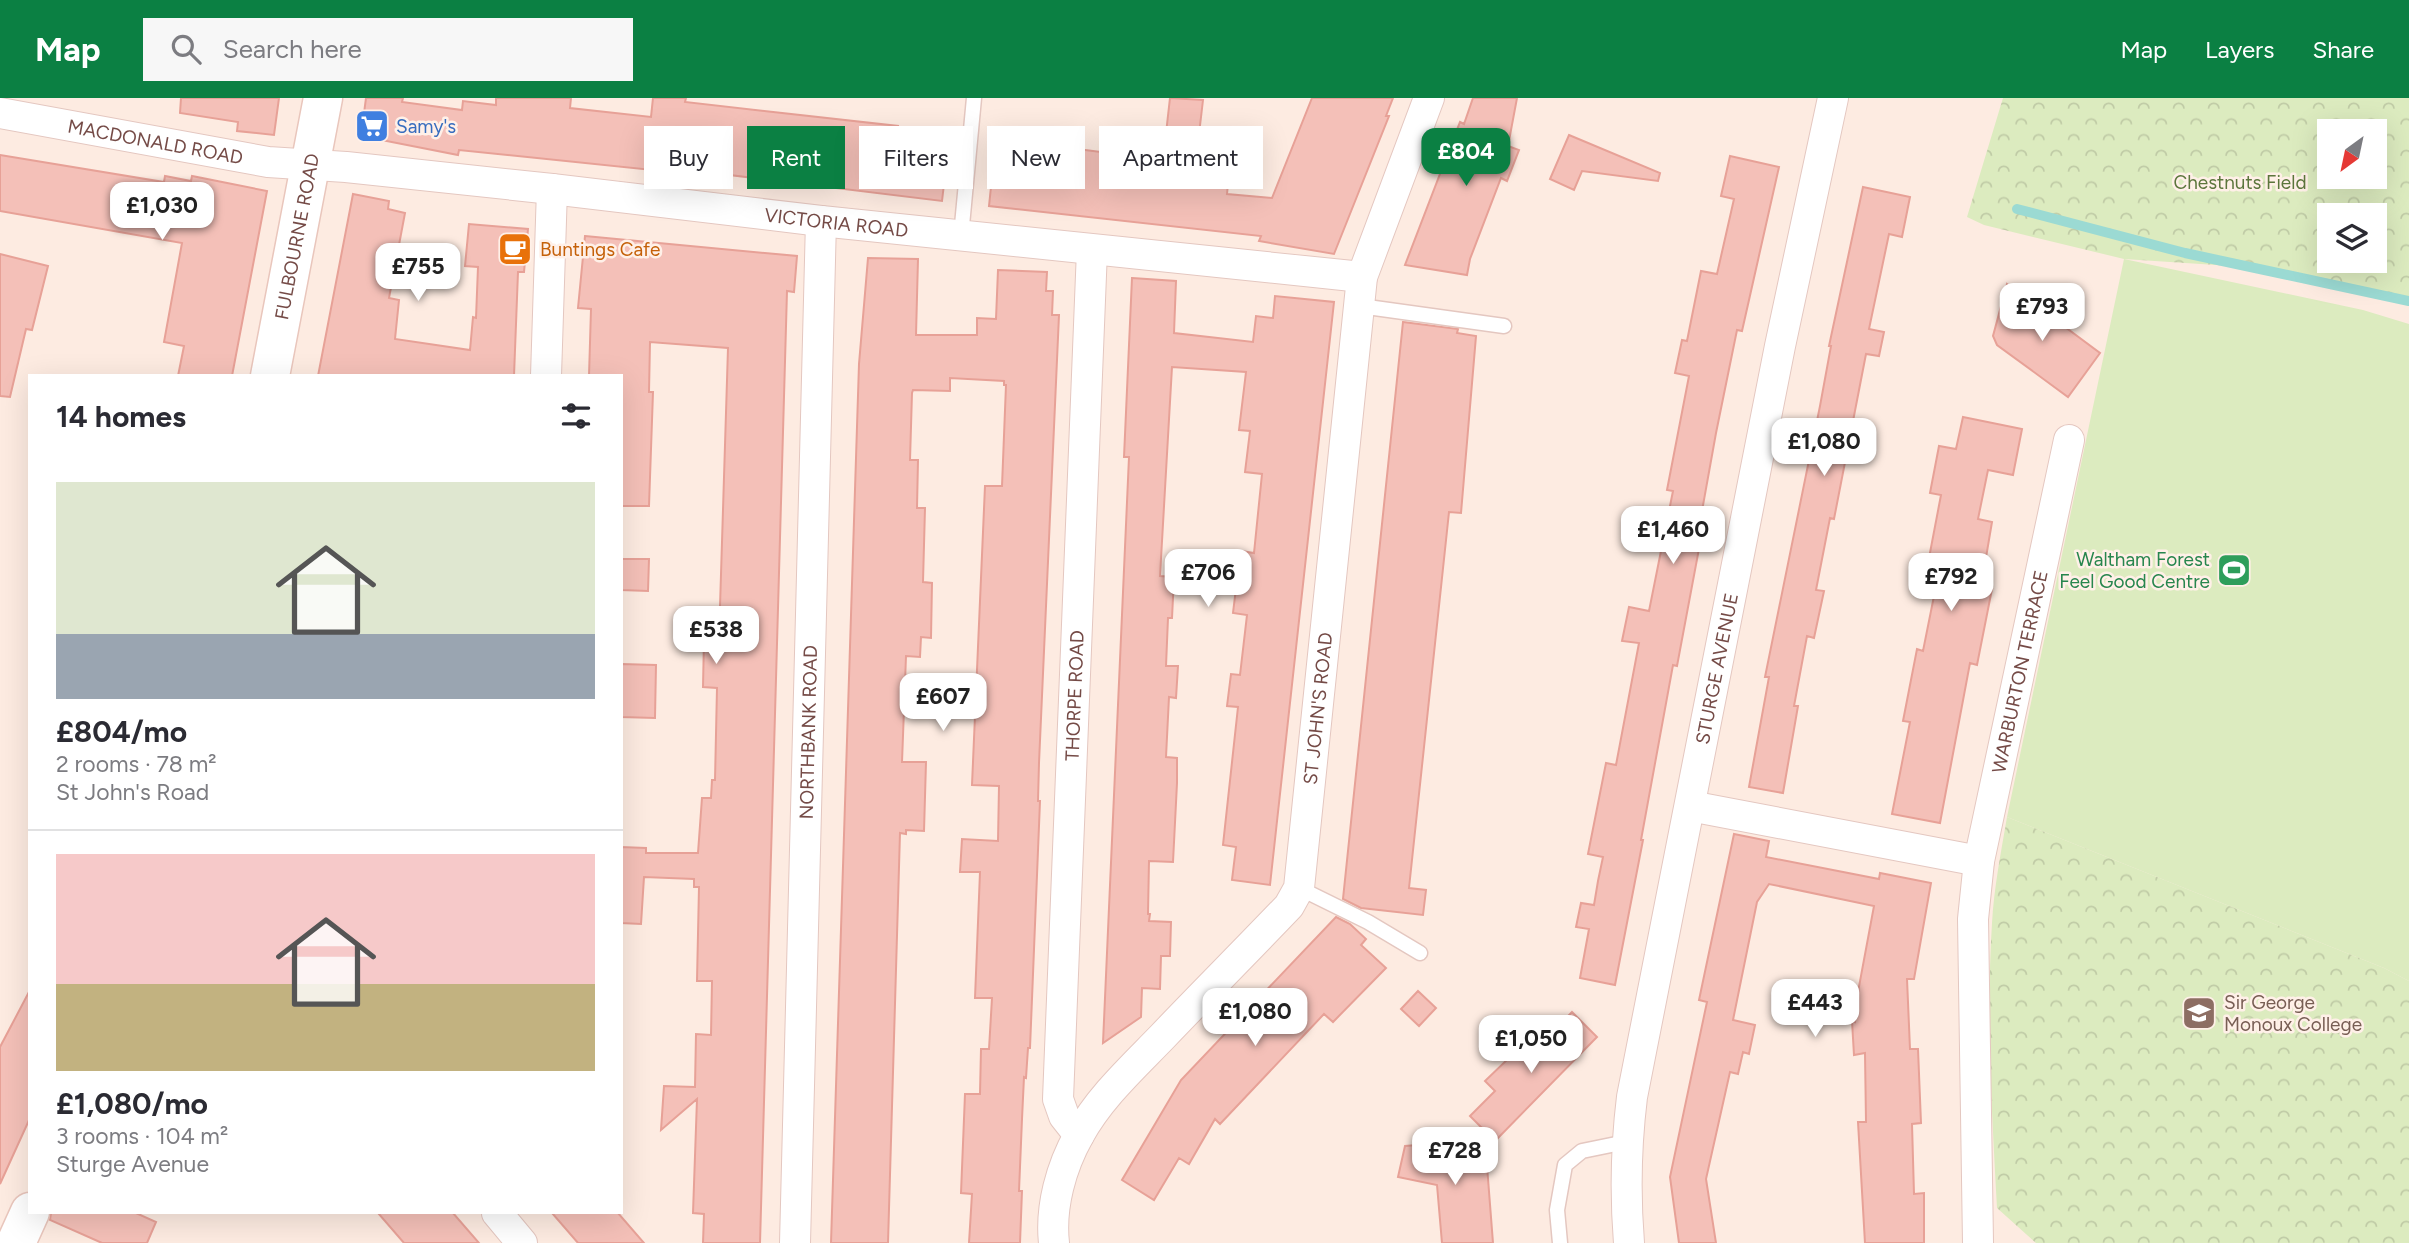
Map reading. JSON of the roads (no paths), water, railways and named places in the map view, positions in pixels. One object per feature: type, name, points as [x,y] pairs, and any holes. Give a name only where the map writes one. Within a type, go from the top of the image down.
[{"type":"main road","name":"FULBOURNE ROAD","points":[[270,374],[323,98]]},
{"type":"street","name":"ST JOHN'S ROAD","points":[[1054,1243],[1051,1220],[1057,1193],[1079,1135],[1127,1073],[1289,906],[1299,888],[1361,291],[1429,98]]},
{"type":"street","name":"STURGE AVENUE","points":[[1629,1243],[1626,1142],[1632,1097],[1780,346],[1833,98]]},
{"type":"street","name":"MACDONALD ROAD","points":[[0,113],[268,162],[310,165]]},
{"type":"street","name":"VICTORIA ROAD","points":[[310,165],[552,189],[1092,250],[1361,291]]},
{"type":"street","points":[[546,374],[552,189]]},
{"type":"street","name":"NORTHBANK ROAD","points":[[794,1243],[821,221]]},
{"type":"street","name":"THORPE ROAD","points":[[1079,1135],[1064,1116],[1058,1100],[1092,250]]},
{"type":"street","name":"WARBURTON TERRACE","points":[[1978,1243],[1973,919],[1979,862],[2069,440]]},
{"type":"street","points":[[1690,806],[1979,862]]},
{"type":"street","points":[[498,1214],[522,1243]]},
{"type":"lane","points":[[961,236],[974,98]]},
{"type":"lane","points":[[1361,291],[1504,326]]},
{"type":"lane","points":[[1299,888],[1368,922],[1420,953]]},
{"type":"lane","points":[[1560,1243],[1557,1210],[1564,1165],[1582,1150],[1626,1142]]},
{"type":"waterway","points":[[2017,209],[2185,253],[2409,301]]},
{"type":"place","name":"Samy's","points":[[372,126]]},
{"type":"place","name":"Buntings Cafe","points":[[515,249]]},
{"type":"place","name":"Waltham Forest Feel Good Centre","points":[[2234,570]]},
{"type":"place","name":"Sir George Monoux College","points":[[2199,1013]]},
{"type":"park label","name":"Chestnuts Field","points":[[2240,182]]}]
